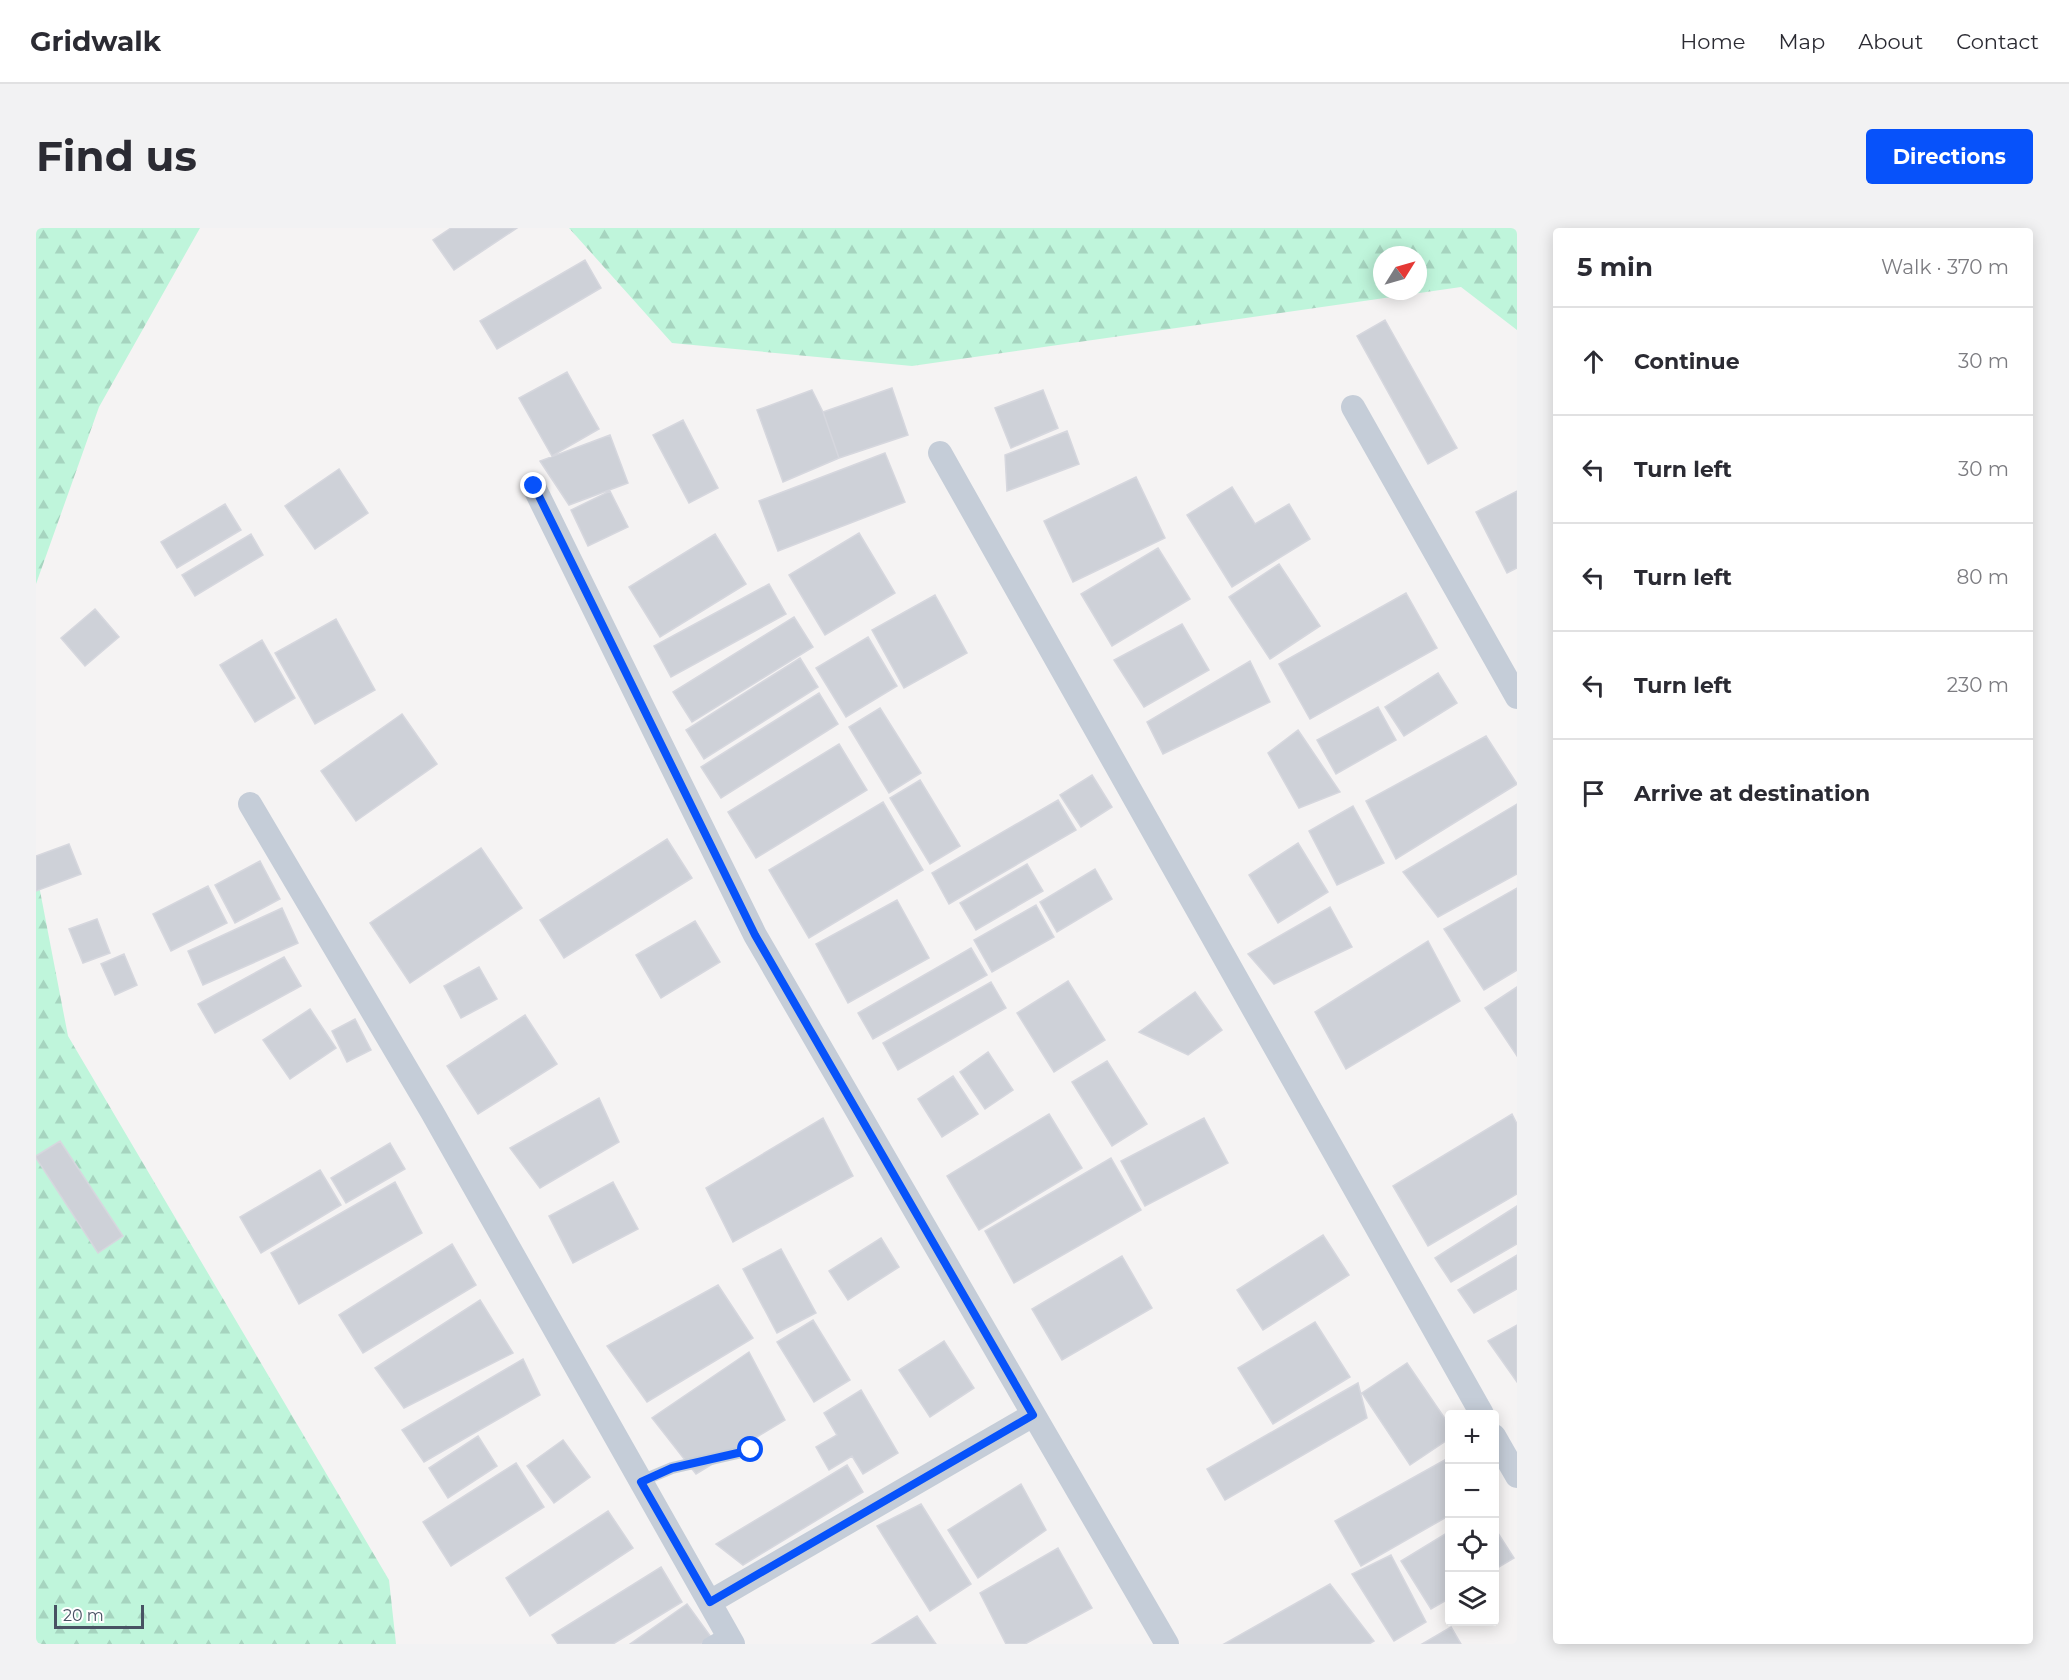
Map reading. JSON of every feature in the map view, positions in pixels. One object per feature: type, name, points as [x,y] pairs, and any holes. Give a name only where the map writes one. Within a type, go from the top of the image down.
[{"type":"street","points":[[1353,407],[1517,697]]},
{"type":"street","points":[[940,453],[1480,1410]]},
{"type":"street","points":[[534,486],[755,935],[1167,1644]]},
{"type":"street","points":[[250,804],[432,1112],[710,1602],[722,1640]]},
{"type":"street","points":[[710,1602],[1033,1415]]},
{"type":"street","points":[[1499,1445],[1517,1476]]},
{"type":"lane","points":[[641,1482],[672,1468],[751,1450]]},
{"type":"green space","points":[[36,228],[200,228],[99,407],[36,584]]},
{"type":"green space","points":[[569,228],[1517,228],[1517,330],[1461,287],[1427,292],[1427,246],[1373,246],[1373,300],[912,366],[672,343]]},
{"type":"green space","points":[[36,870],[68,1036],[389,1580],[396,1644],[36,1644]]},
{"type":"building","points":[[451,228],[517,228],[454,270],[433,240]]},
{"type":"building","points":[[585,260],[601,288],[497,349],[480,321]]},
{"type":"building","points":[[1385,320],[1457,448],[1428,464],[1357,336]]},
{"type":"building","points":[[567,372],[599,429],[552,456],[519,398]]},
{"type":"building","points":[[892,388],[908,435],[839,458],[823,412]]},
{"type":"building","points":[[812,390],[823,412],[839,458],[783,482],[757,410]]},
{"type":"building","points":[[1043,390],[1058,428],[1011,448],[995,408]]},
{"type":"building","points":[[683,420],[718,488],[689,503],[653,435]]},
{"type":"building","points":[[1067,431],[1079,464],[1007,491],[1005,455]]},
{"type":"building","points":[[610,435],[628,483],[569,505],[540,461]]},
{"type":"building","points":[[885,453],[905,502],[778,551],[759,501]]},
{"type":"building","points":[[339,469],[368,513],[315,549],[285,506]]},
{"type":"building","points":[[1136,477],[1165,538],[1073,582],[1044,521]]},
{"type":"building","points":[[1232,487],[1255,524],[1289,504],[1310,539],[1232,587],[1187,515]]},
{"type":"building","points":[[610,491],[628,527],[588,546],[571,510]]},
{"type":"building","points":[[1517,491],[1517,568],[1507,573],[1476,512]]},
{"type":"building","points":[[225,504],[241,530],[177,568],[161,542]]},
{"type":"building","points":[[859,533],[895,593],[825,635],[789,575]]},
{"type":"building","points":[[251,534],[263,555],[195,596],[182,575]]},
{"type":"building","points":[[715,534],[746,584],[660,637],[629,587]]},
{"type":"building","points":[[1158,548],[1190,599],[1112,646],[1081,594]]},
{"type":"building","points":[[1279,564],[1320,626],[1270,659],[1229,597]]},
{"type":"building","points":[[769,584],[786,614],[671,677],[654,646]]},
{"type":"building","points":[[1406,593],[1437,648],[1310,719],[1279,664]]},
{"type":"building","points":[[935,595],[967,653],[904,688],[872,630]]},
{"type":"building","points":[[95,609],[119,637],[85,666],[61,638]]},
{"type":"building","points":[[794,617],[813,647],[692,722],[673,692]]},
{"type":"building","points":[[336,619],[375,690],[315,724],[275,653]]},
{"type":"building","points":[[1182,624],[1209,670],[1144,707],[1114,660]]},
{"type":"building","points":[[868,637],[897,686],[846,717],[816,668]]},
{"type":"building","points":[[262,640],[295,698],[255,722],[220,665]]},
{"type":"building","points":[[800,658],[818,687],[704,759],[686,730]]},
{"type":"building","points":[[1250,661],[1270,702],[1163,754],[1147,722]]},
{"type":"building","points":[[1438,673],[1457,703],[1404,736],[1385,707]]},
{"type":"building","points":[[819,693],[838,724],[721,798],[701,767]]},
{"type":"building","points":[[1378,707],[1396,740],[1336,774],[1317,740]]},
{"type":"building","points":[[880,708],[921,773],[889,793],[849,727]]},
{"type":"building","points":[[402,714],[437,764],[356,821],[321,771]]},
{"type":"building","points":[[1298,730],[1340,792],[1299,808],[1268,753]]},
{"type":"building","points":[[1486,736],[1517,784],[1396,859],[1366,801]]},
{"type":"building","points":[[839,744],[867,790],[756,858],[728,812]]},
{"type":"building","points":[[1092,775],[1112,807],[1081,827],[1060,795]]},
{"type":"building","points":[[920,780],[960,846],[930,864],[890,798]]},
{"type":"building","points":[[1058,800],[1076,830],[949,904],[932,873]]},
{"type":"building","points":[[883,802],[923,870],[809,938],[769,870]]},
{"type":"building","points":[[1517,804],[1517,874],[1438,917],[1403,872]]},
{"type":"building","points":[[1353,806],[1384,863],[1337,885],[1309,831]]},
{"type":"building","points":[[667,839],[692,878],[564,958],[540,920]]},
{"type":"building","points":[[1298,843],[1328,892],[1278,923],[1249,875]]},
{"type":"building","points":[[69,844],[81,874],[36,891],[36,856]]},
{"type":"building","points":[[481,848],[522,908],[410,983],[370,923]]},
{"type":"building","points":[[260,861],[280,899],[235,923],[215,885]]},
{"type":"building","points":[[1027,864],[1043,891],[976,930],[960,903]]},
{"type":"building","points":[[1095,869],[1112,899],[1057,932],[1040,902]]},
{"type":"building","points":[[208,886],[227,923],[171,951],[153,914]]},
{"type":"building","points":[[1517,888],[1517,970],[1484,990],[1444,929]]},
{"type":"building","points":[[897,900],[929,958],[848,1003],[816,944]]},
{"type":"building","points":[[1036,905],[1054,937],[992,972],[974,940]]},
{"type":"building","points":[[1330,907],[1352,947],[1274,984],[1248,954]]},
{"type":"building","points":[[282,908],[298,943],[203,985],[188,951]]},
{"type":"building","points":[[97,919],[110,953],[83,963],[69,929]]},
{"type":"building","points":[[695,921],[720,962],[661,998],[636,955]]},
{"type":"building","points":[[1428,941],[1460,1001],[1346,1069],[1315,1012]]},
{"type":"building","points":[[971,948],[987,975],[873,1039],[858,1013]]},
{"type":"building","points":[[124,954],[137,985],[115,995],[101,964]]},
{"type":"building","points":[[284,957],[301,986],[215,1033],[198,1004]]},
{"type":"building","points":[[479,967],[497,999],[461,1018],[444,986]]},
{"type":"building","points":[[1068,981],[1105,1040],[1054,1072],[1017,1013]]},
{"type":"building","points":[[991,982],[1006,1008],[898,1070],[883,1043]]},
{"type":"building","points":[[1517,987],[1517,1056],[1485,1008]]},
{"type":"building","points":[[1195,992],[1222,1030],[1188,1055],[1139,1032]]},
{"type":"building","points":[[310,1009],[336,1048],[290,1079],[263,1040]]},
{"type":"building","points":[[525,1015],[557,1064],[478,1114],[447,1066]]},
{"type":"building","points":[[355,1019],[371,1050],[347,1062],[332,1031]]},
{"type":"building","points":[[988,1052],[1013,1090],[985,1109],[960,1072]]},
{"type":"building","points":[[1107,1061],[1147,1124],[1112,1146],[1072,1082]]},
{"type":"building","points":[[953,1076],[978,1114],[942,1137],[918,1099]]},
{"type":"building","points":[[599,1098],[619,1142],[540,1188],[510,1148]]},
{"type":"building","points":[[1049,1114],[1082,1168],[979,1230],[947,1176]]},
{"type":"building","points":[[1512,1114],[1517,1124],[1517,1194],[1428,1246],[1393,1186]]},
{"type":"building","points":[[823,1118],[853,1176],[733,1242],[706,1188]]},
{"type":"building","points":[[1204,1118],[1228,1163],[1145,1206],[1121,1161]]},
{"type":"building","points":[[60,1141],[123,1236],[98,1253],[36,1158]]},
{"type":"building","points":[[390,1143],[405,1169],[346,1203],[331,1178]]},
{"type":"building","points":[[1111,1158],[1141,1210],[1014,1283],[985,1231]]},
{"type":"building","points":[[320,1170],[341,1205],[261,1253],[240,1217]]},
{"type":"building","points":[[395,1182],[422,1233],[299,1304],[271,1253]]},
{"type":"building","points":[[613,1182],[638,1229],[573,1263],[549,1216]]},
{"type":"building","points":[[1517,1206],[1517,1244],[1451,1282],[1435,1258]]},
{"type":"building","points":[[1323,1235],[1349,1275],[1263,1330],[1237,1290]]},
{"type":"building","points":[[881,1238],[899,1267],[848,1300],[829,1271]]},
{"type":"building","points":[[452,1244],[476,1285],[363,1353],[339,1315]]},
{"type":"building","points":[[781,1249],[816,1313],[777,1333],[743,1269]]},
{"type":"building","points":[[1517,1255],[1517,1289],[1474,1313],[1458,1290]]},
{"type":"building","points":[[1122,1256],[1152,1308],[1062,1360],[1032,1309]]},
{"type":"building","points":[[718,1285],[753,1338],[647,1402],[607,1346]]},
{"type":"building","points":[[480,1300],[513,1353],[404,1408],[375,1368]]},
{"type":"building","points":[[813,1320],[850,1380],[814,1402],[777,1342]]},
{"type":"building","points":[[1315,1322],[1350,1377],[1273,1424],[1238,1368]]},
{"type":"building","points":[[1517,1325],[1517,1382],[1488,1341]]},
{"type":"building","points":[[944,1341],[974,1388],[930,1417],[899,1370]]},
{"type":"building","points":[[749,1352],[785,1420],[696,1474],[652,1418]]},
{"type":"building","points":[[523,1359],[540,1395],[424,1462],[402,1430]]},
{"type":"building","points":[[1407,1363],[1445,1419],[1445,1441],[1410,1465],[1362,1393]]},
{"type":"building","points":[[1358,1383],[1367,1418],[1225,1500],[1207,1469]]},
{"type":"building","points":[[861,1390],[898,1453],[863,1474],[852,1456],[829,1470],[816,1447],[837,1435],[824,1413]]},
{"type":"building","points":[[478,1436],[497,1466],[448,1498],[429,1468]]},
{"type":"building","points":[[563,1440],[590,1477],[554,1503],[527,1466]]},
{"type":"building","points":[[1445,1460],[1445,1518],[1361,1566],[1335,1521]]},
{"type":"building","points":[[516,1463],[544,1507],[451,1566],[423,1522]]},
{"type":"building","points":[[847,1465],[863,1492],[743,1565],[716,1544]]},
{"type":"building","points":[[1021,1484],[1046,1530],[978,1578],[948,1530]]},
{"type":"building","points":[[921,1504],[971,1584],[930,1611],[877,1526]]},
{"type":"building","points":[[608,1511],[633,1548],[530,1616],[506,1578]]},
{"type":"building","points":[[1445,1534],[1445,1601],[1431,1609],[1401,1561]]},
{"type":"building","points":[[1499,1535],[1514,1558],[1499,1567]]},
{"type":"building","points":[[1058,1548],[1092,1608],[1025,1644],[1006,1644],[980,1593]]},
{"type":"building","points":[[1391,1555],[1426,1622],[1394,1641],[1352,1574]]},
{"type":"building","points":[[661,1567],[682,1602],[613,1644],[558,1644],[552,1635]]},
{"type":"building","points":[[1330,1584],[1374,1641],[1369,1644],[1224,1644]]},
{"type":"building","points":[[687,1604],[711,1637],[701,1644],[630,1644]]},
{"type":"building","points":[[917,1616],[936,1644],[872,1644]]},
{"type":"building","points":[[1451,1627],[1461,1644],[1422,1644]]},
{"type":"route","points":[[534,486],[755,935],[1033,1415],[710,1602],[641,1482],[672,1468],[751,1450]]}]
